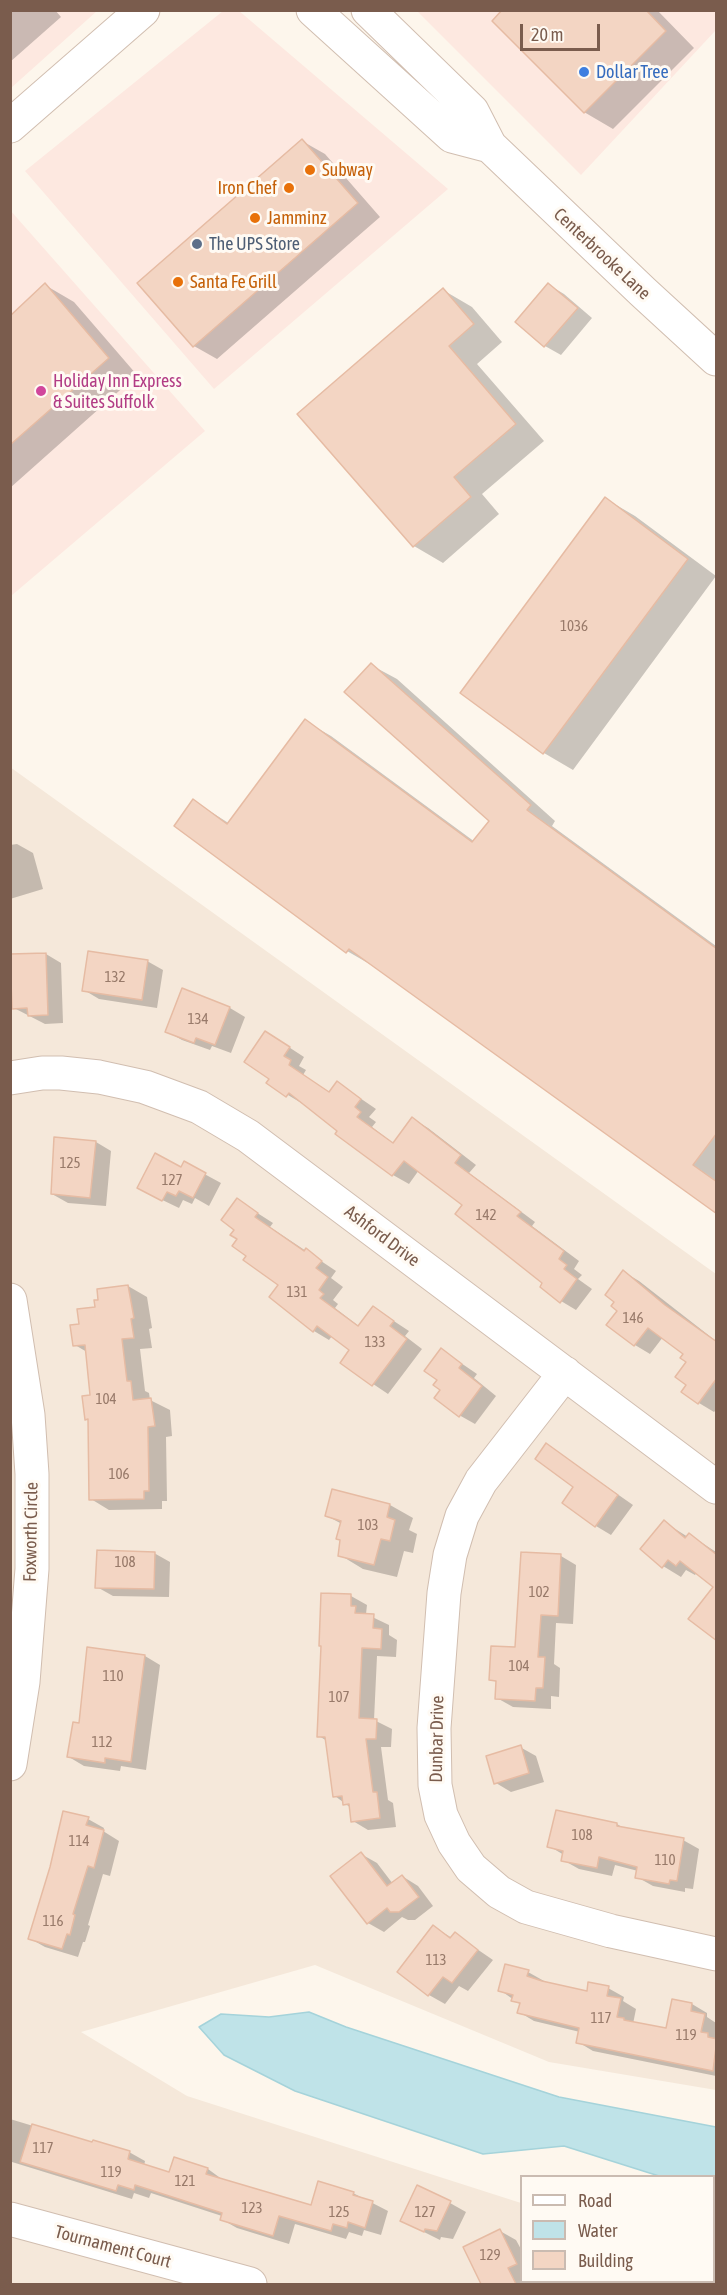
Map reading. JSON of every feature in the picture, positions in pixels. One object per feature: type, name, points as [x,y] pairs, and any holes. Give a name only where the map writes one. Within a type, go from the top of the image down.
[{"type":"street","points":[[10,126],[143,10]]},
{"type":"street","name":"Centerbrooke Lane","points":[[313,10],[452,136],[490,146]]},
{"type":"street","name":"Centerbrooke Lane","points":[[368,10],[472,111],[490,146],[626,277],[717,359]]},
{"type":"street","name":"Ashford Drive","points":[[10,1078],[42,1073],[99,1077],[146,1087],[199,1107],[248,1136],[717,1487]]},
{"type":"street","name":"Foxworth Circle","points":[[10,1300],[28,1415],[32,1474],[32,1569],[23,1682],[10,1764]]},
{"type":"street","name":"Dunbar Drive","points":[[565,1373],[482,1480],[462,1516],[450,1555],[444,1593],[434,1728],[435,1785],[441,1815],[454,1843],[471,1868],[499,1892],[526,1907],[611,1931],[717,1954]]},
{"type":"street","name":"Tournament Court","points":[[10,2218],[191,2277],[250,2284]]},
{"type":"shaded area","points":[[11,10],[97,10],[97,11],[11,88]]},
{"type":"shaded area","points":[[238,10],[448,189],[214,389],[25,171],[223,11]]},
{"type":"shaded area","points":[[417,11],[715,11],[716,30],[581,175]]},
{"type":"shaded area","points":[[10,210],[205,431],[11,596],[10,596]]},
{"type":"shaded area","points":[[10,767],[716,1274],[716,2090],[549,2062],[315,1965],[81,2032],[187,2096],[520,2203],[520,2283],[715,2283],[715,2266],[716,2284],[11,2284]]},
{"type":"water","points":[[309,2012],[346,2027],[559,2097],[716,2127],[716,2194],[715,2175],[656,2175],[564,2146],[483,2154],[295,2091],[224,2055],[199,2027],[221,2014],[269,2017]]},
{"type":"building","name":"Dollar Tree","points":[[502,10],[646,10],[666,31],[584,113],[492,21]]},
{"type":"building","points":[[302,139],[358,203],[193,347],[137,283]]},
{"type":"building","name":"Holiday Inn Express & Suites Suffolk","points":[[45,283],[109,358],[10,445],[10,316]]},
{"type":"building","points":[[548,283],[578,308],[544,347],[515,322]]},
{"type":"building","points":[[443,288],[474,324],[449,346],[516,424],[454,477],[471,497],[413,547],[297,414]]},
{"type":"building","points":[[605,497],[688,559],[543,754],[460,693]]},
{"type":"building","points":[[371,663],[531,805],[527,810],[717,949],[717,1133],[693,1165],[717,1182],[717,1214],[349,949],[346,953],[174,826],[193,799],[227,824],[305,719],[472,842],[489,821],[344,692]]},
{"type":"building","points":[[88,951],[148,960],[142,1000],[82,991]]},
{"type":"building","points":[[46,953],[48,1015],[28,1016],[27,1008],[12,1009],[10,954]]},
{"type":"building","points":[[182,988],[230,1007],[215,1045],[196,1038],[194,1043],[165,1032]]},
{"type":"building","points":[[265,1031],[290,1047],[284,1056],[291,1060],[289,1065],[329,1092],[337,1081],[361,1099],[355,1107],[361,1112],[357,1117],[393,1143],[412,1117],[461,1155],[455,1163],[521,1212],[517,1216],[564,1251],[559,1259],[567,1265],[564,1269],[577,1279],[560,1303],[540,1287],[542,1283],[455,1214],[462,1205],[404,1161],[392,1176],[335,1134],[337,1131],[289,1093],[286,1097],[266,1083],[269,1079],[244,1062]]},
{"type":"building","points":[[54,1137],[96,1141],[90,1198],[51,1194]]},
{"type":"building","points":[[155,1153],[181,1167],[184,1161],[206,1173],[193,1198],[179,1191],[176,1196],[167,1192],[162,1201],[137,1188]]},
{"type":"building","points":[[237,1198],[258,1213],[255,1217],[304,1251],[306,1248],[322,1261],[316,1268],[328,1277],[319,1290],[324,1294],[320,1298],[358,1326],[373,1306],[394,1321],[390,1326],[407,1339],[372,1386],[340,1363],[349,1350],[317,1326],[313,1332],[269,1297],[278,1285],[243,1260],[246,1256],[232,1246],[237,1239],[230,1235],[234,1230],[221,1220]]},
{"type":"building","points":[[623,1270],[665,1305],[717,1342],[717,1378],[698,1404],[681,1392],[686,1385],[675,1377],[686,1362],[680,1358],[683,1354],[648,1328],[634,1346],[606,1325],[617,1311],[611,1306],[614,1302],[605,1295]]},
{"type":"building","points":[[128,1285],[134,1318],[131,1319],[134,1338],[122,1339],[127,1381],[131,1381],[133,1400],[151,1398],[155,1426],[148,1427],[149,1491],[144,1491],[144,1499],[89,1500],[88,1419],[85,1420],[82,1396],[90,1395],[85,1345],[73,1346],[70,1325],[79,1324],[77,1309],[95,1307],[94,1300],[98,1300],[97,1289]]},
{"type":"building","points":[[441,1348],[462,1364],[459,1368],[482,1386],[459,1417],[434,1398],[440,1390],[433,1385],[437,1380],[424,1371]]},
{"type":"building","points":[[546,1443],[618,1495],[595,1527],[562,1503],[573,1487],[535,1459]]},
{"type":"building","points":[[332,1489],[390,1504],[387,1517],[395,1520],[390,1541],[381,1539],[374,1565],[338,1556],[340,1540],[336,1539],[341,1521],[325,1516]]},
{"type":"building","points":[[664,1520],[685,1538],[689,1533],[717,1555],[717,1641],[688,1619],[713,1587],[680,1561],[676,1566],[668,1560],[662,1568],[640,1549]]},
{"type":"building","points":[[97,1550],[155,1552],[154,1589],[95,1588]]},
{"type":"building","points":[[521,1552],[561,1554],[558,1616],[541,1615],[538,1657],[545,1657],[543,1688],[536,1688],[535,1701],[495,1699],[496,1681],[489,1680],[491,1646],[515,1647]]},
{"type":"building","points":[[321,1593],[351,1594],[351,1606],[356,1606],[355,1613],[374,1614],[373,1628],[382,1629],[381,1649],[362,1648],[359,1718],[377,1719],[376,1739],[366,1739],[373,1792],[377,1792],[380,1818],[351,1822],[349,1804],[343,1805],[342,1796],[333,1797],[325,1737],[317,1737]]},
{"type":"building","points":[[87,1647],[145,1655],[131,1762],[105,1758],[105,1763],[67,1757],[73,1722],[79,1723]]},
{"type":"building","points":[[521,1745],[529,1773],[494,1784],[486,1756]]},
{"type":"building","points":[[556,1810],[617,1823],[617,1826],[684,1838],[677,1881],[670,1880],[669,1884],[635,1878],[637,1867],[599,1857],[597,1868],[561,1861],[563,1851],[547,1847]]},
{"type":"building","points":[[63,1811],[89,1817],[86,1825],[104,1830],[94,1868],[88,1866],[73,1914],[75,1915],[70,1935],[67,1934],[62,1949],[28,1939],[50,1867]]},
{"type":"building","points":[[361,1852],[387,1886],[402,1875],[419,1897],[399,1912],[390,1912],[387,1908],[367,1924],[330,1876]]},
{"type":"building","points":[[433,1925],[450,1938],[455,1932],[478,1950],[452,1983],[443,1977],[428,1996],[397,1972]]},
{"type":"building","points":[[505,1964],[529,1970],[527,1976],[542,1981],[587,1991],[588,1982],[609,1986],[607,1996],[621,1998],[617,2017],[624,2018],[624,2020],[666,2028],[672,1999],[692,2003],[691,2011],[705,2014],[701,2032],[708,2033],[708,2037],[717,2039],[713,2071],[576,2043],[579,2028],[517,2013],[520,2003],[511,2001],[513,1995],[498,1991]]},
{"type":"building","points":[[32,2124],[130,2151],[128,2159],[169,2172],[174,2157],[208,2168],[206,2174],[311,2205],[318,2181],[354,2192],[353,2195],[373,2201],[365,2228],[348,2222],[347,2228],[333,2224],[331,2231],[279,2216],[273,2236],[220,2220],[222,2213],[135,2185],[134,2190],[118,2185],[116,2191],[20,2162]]},
{"type":"building","points":[[417,2185],[451,2201],[437,2231],[425,2229],[424,2232],[400,2221]]},
{"type":"building","points":[[500,2229],[517,2264],[508,2268],[516,2284],[481,2284],[463,2247]]},
{"type":"place","name":"Dollar Tree","points":[[584,72]]},
{"type":"place","name":"Subway","points":[[310,170]]},
{"type":"place","name":"Iron Chef","points":[[289,188]]},
{"type":"place","name":"Jamminz","points":[[255,218]]},
{"type":"place","name":"The UPS Store","points":[[197,244]]},
{"type":"place","name":"Santa Fe Grill","points":[[178,282]]},
{"type":"place","name":"Holiday Inn Express & Suites Suffolk","points":[[41,391]]}]
